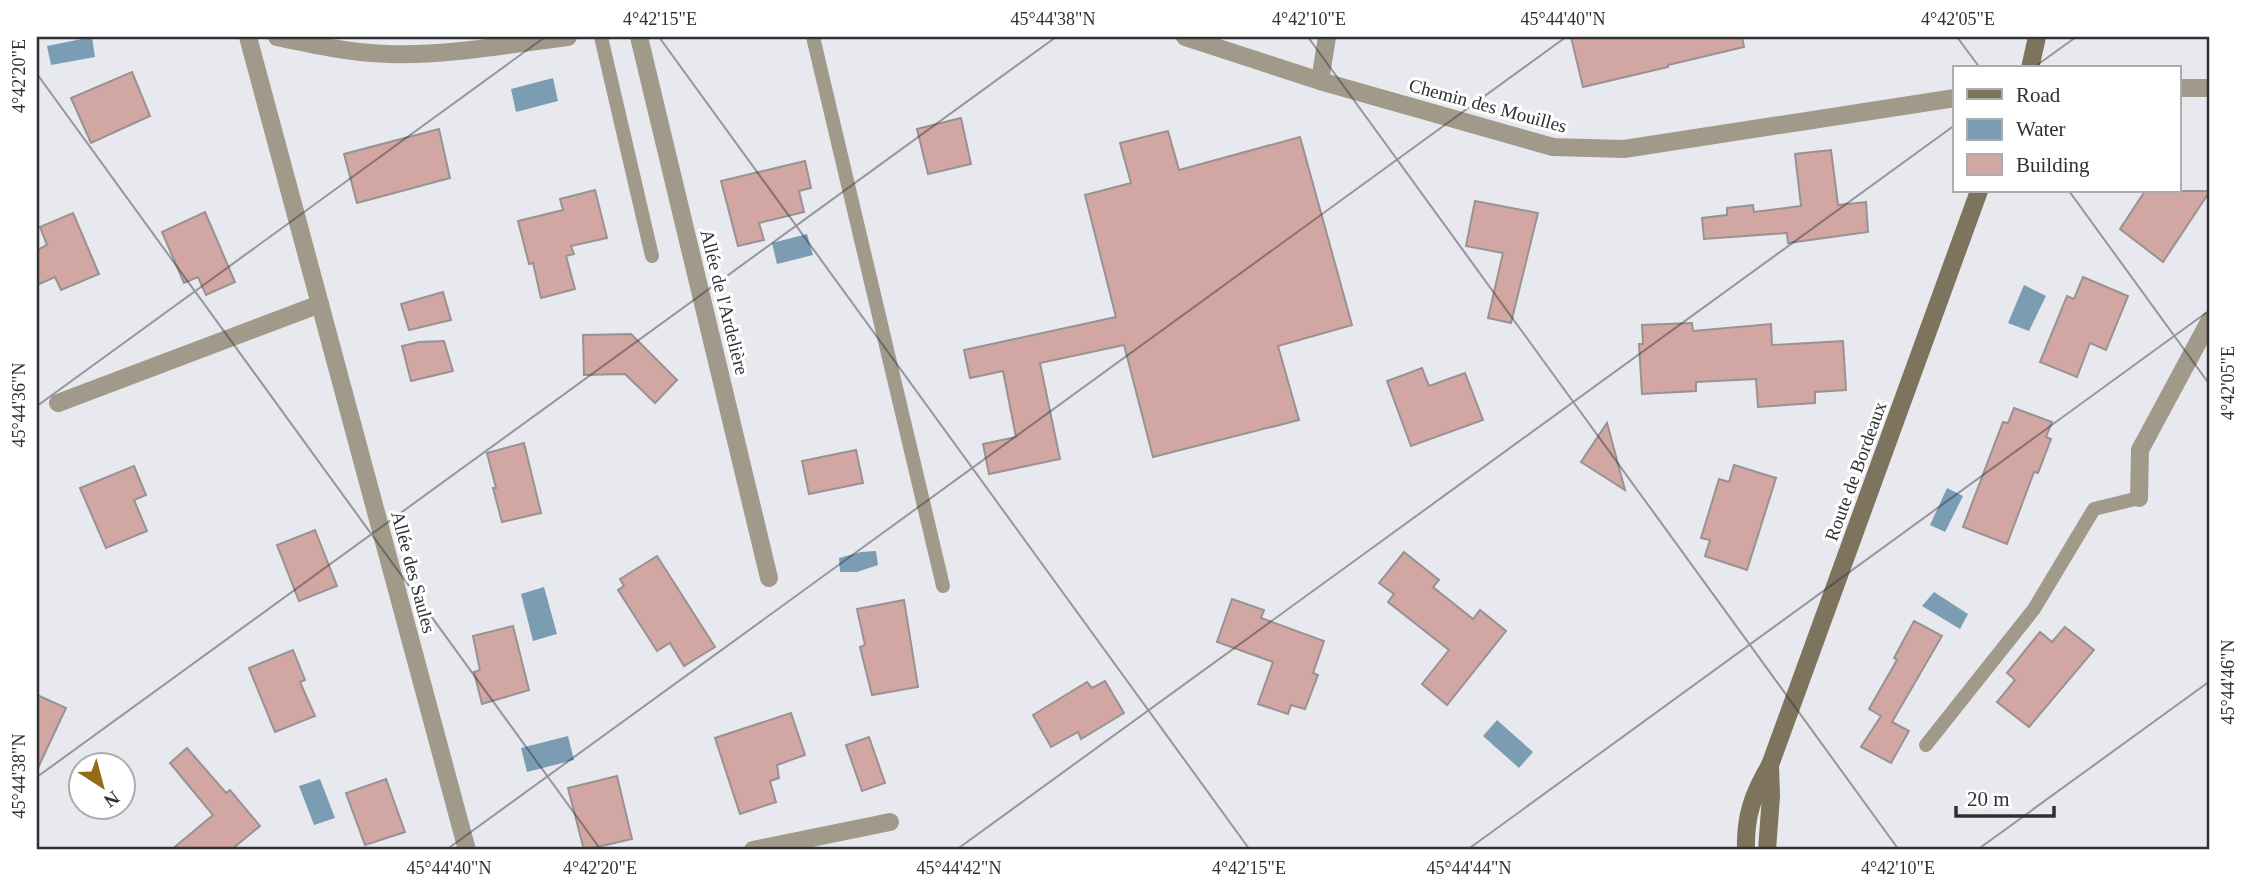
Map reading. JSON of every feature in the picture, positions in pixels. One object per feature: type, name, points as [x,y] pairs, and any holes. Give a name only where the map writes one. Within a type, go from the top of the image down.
[{"type":"main road","points":[[2030,66],[2037,37]]},
{"type":"main road","name":"Route de Bordeaux","points":[[1746,850],[1745,835],[1754,793],[1770,765],[1979,192]]},
{"type":"main road","name":"Route de Bordeaux","points":[[1767,850],[1770,765]]},
{"type":"street","name":"Allée des Saules","points":[[248,37],[467,850]]},
{"type":"street","points":[[276,37],[327,48],[390,54],[444,52],[568,37]]},
{"type":"street","name":"Allée de l'Ardelière","points":[[639,37],[769,578]]},
{"type":"street","name":"Chemin des Mouilles","points":[[1185,37],[1321,81],[1553,147],[1624,149],[1953,98]]},
{"type":"street","points":[[1321,81],[1327,37]]},
{"type":"street","points":[[2180,88],[2210,88]]},
{"type":"street","points":[[58,404],[320,304]]},
{"type":"street","points":[[2139,498],[2140,450],[2210,320]]},
{"type":"street","points":[[753,850],[890,822]]},
{"type":"lane","points":[[601,37],[652,256]]},
{"type":"lane","points":[[813,37],[943,586]]},
{"type":"lane","points":[[1926,745],[2034,610],[2094,509],[2139,498]]},
{"type":"water","points":[[92,37],[95,57],[51,65],[47,46]]},
{"type":"water","points":[[553,78],[558,101],[516,112],[511,89]]},
{"type":"water","points":[[807,234],[813,255],[777,264],[772,243]]},
{"type":"water","points":[[2024,285],[2046,296],[2029,331],[2008,323]]},
{"type":"water","points":[[1947,488],[1963,496],[1945,532],[1930,525]]},
{"type":"water","points":[[876,551],[878,565],[857,572],[840,572],[839,558]]},
{"type":"water","points":[[544,587],[557,634],[533,641],[521,594]]},
{"type":"water","points":[[1934,592],[1968,614],[1960,629],[1922,606]]},
{"type":"water","points":[[1497,720],[1533,752],[1519,768],[1483,736]]},
{"type":"water","points":[[568,736],[574,760],[527,772],[521,748]]},
{"type":"water","points":[[320,779],[335,818],[314,825],[299,786]]},
{"type":"building","points":[[1571,37],[1742,37],[1744,47],[1583,87]]},
{"type":"building","points":[[132,72],[150,116],[91,143],[71,98]]},
{"type":"building","points":[[961,118],[971,164],[928,174],[917,129]]},
{"type":"building","points":[[439,129],[450,178],[357,203],[344,154]]},
{"type":"building","points":[[1168,131],[1179,170],[1300,137],[1352,325],[1278,346],[1299,420],[1153,457],[1124,345],[1040,363],[1060,459],[989,474],[983,444],[1016,437],[1003,371],[970,378],[964,350],[1116,317],[1085,195],[1131,183],[1120,143]]},
{"type":"building","points":[[1831,150],[1838,205],[1866,202],[1868,232],[1788,243],[1787,233],[1704,239],[1702,218],[1727,215],[1727,208],[1753,205],[1754,212],[1801,206],[1795,154]]},
{"type":"building","points":[[805,161],[811,188],[799,191],[804,212],[759,223],[764,240],[738,246],[721,181]]},
{"type":"building","points":[[595,190],[607,238],[571,246],[574,254],[566,256],[575,289],[541,298],[533,263],[529,264],[518,221],[563,210],[560,199]]},
{"type":"building","points":[[2210,191],[2163,262],[2120,229],[2144,192]]},
{"type":"building","points":[[1475,201],[1538,213],[1511,323],[1488,318],[1503,253],[1466,246]]},
{"type":"building","points":[[205,212],[235,282],[206,295],[198,277],[184,283],[162,232]]},
{"type":"building","points":[[73,213],[99,274],[61,290],[55,277],[37,285],[37,250],[47,245],[40,227]]},
{"type":"building","points":[[2083,277],[2128,296],[2106,350],[2090,343],[2077,377],[2040,362],[2067,296],[2074,299]]},
{"type":"building","points":[[443,292],[451,320],[409,330],[401,304]]},
{"type":"building","points":[[1692,323],[1693,331],[1771,324],[1772,345],[1843,341],[1846,390],[1815,392],[1815,403],[1758,407],[1756,379],[1696,382],[1696,391],[1642,394],[1639,344],[1643,344],[1642,325]]},
{"type":"building","points":[[631,334],[677,380],[655,403],[625,374],[584,375],[583,335]]},
{"type":"building","points":[[444,341],[453,371],[411,381],[402,346]]},
{"type":"building","points":[[1422,368],[1429,386],[1465,373],[1483,420],[1411,446],[1387,381]]},
{"type":"building","points":[[2014,408],[2052,422],[2046,437],[2051,439],[2038,473],[2034,472],[2007,544],[1963,527],[2003,422],[2008,423]]},
{"type":"building","points":[[1607,423],[1625,490],[1581,462]]},
{"type":"building","points":[[524,443],[541,513],[502,522],[487,453]]},
{"type":"building","points":[[856,450],[863,483],[809,494],[802,461]]},
{"type":"building","points":[[1734,465],[1776,478],[1747,570],[1705,556],[1710,540],[1701,538],[1719,479],[1729,482]]},
{"type":"building","points":[[134,466],[146,495],[134,500],[147,531],[106,548],[80,488]]},
{"type":"building","points":[[315,530],[337,586],[299,601],[277,545]]},
{"type":"building","points":[[1404,552],[1439,580],[1433,587],[1473,619],[1480,610],[1506,631],[1447,705],[1422,684],[1449,650],[1388,602],[1394,594],[1379,583]]},
{"type":"building","points":[[657,556],[715,647],[684,666],[670,643],[657,651],[618,590],[624,586],[620,579]]},
{"type":"building","points":[[1232,599],[1264,610],[1261,618],[1324,641],[1313,673],[1318,675],[1305,709],[1291,705],[1288,714],[1258,704],[1273,662],[1217,642]]},
{"type":"building","points":[[904,600],[918,687],[872,695],[860,647],[865,645],[857,609]]},
{"type":"building","points":[[1914,621],[1942,636],[1892,722],[1909,731],[1891,763],[1861,747],[1881,716],[1869,709],[1897,660],[1894,658]]},
{"type":"building","points":[[513,626],[529,690],[482,704],[474,672],[480,670],[473,636]]},
{"type":"building","points":[[2065,627],[2094,650],[2029,727],[1997,702],[2015,680],[2007,673],[2040,632],[2052,642]]},
{"type":"building","points":[[293,650],[305,680],[300,682],[315,716],[275,732],[249,668]]},
{"type":"building","points":[[1105,681],[1124,713],[1081,739],[1078,732],[1051,747],[1033,715],[1087,682],[1092,688]]},
{"type":"building","points":[[37,695],[66,708],[37,770]]},
{"type":"building","points":[[791,713],[805,755],[777,765],[779,778],[770,781],[776,802],[740,814],[715,738]]},
{"type":"building","points":[[869,737],[885,783],[862,791],[846,745]]},
{"type":"building","points":[[187,748],[226,793],[230,790],[260,826],[231,850],[171,850],[213,815],[170,763]]},
{"type":"building","points":[[617,776],[632,839],[584,850],[568,788]]},
{"type":"building","points":[[386,779],[405,832],[365,845],[346,793]]}]
